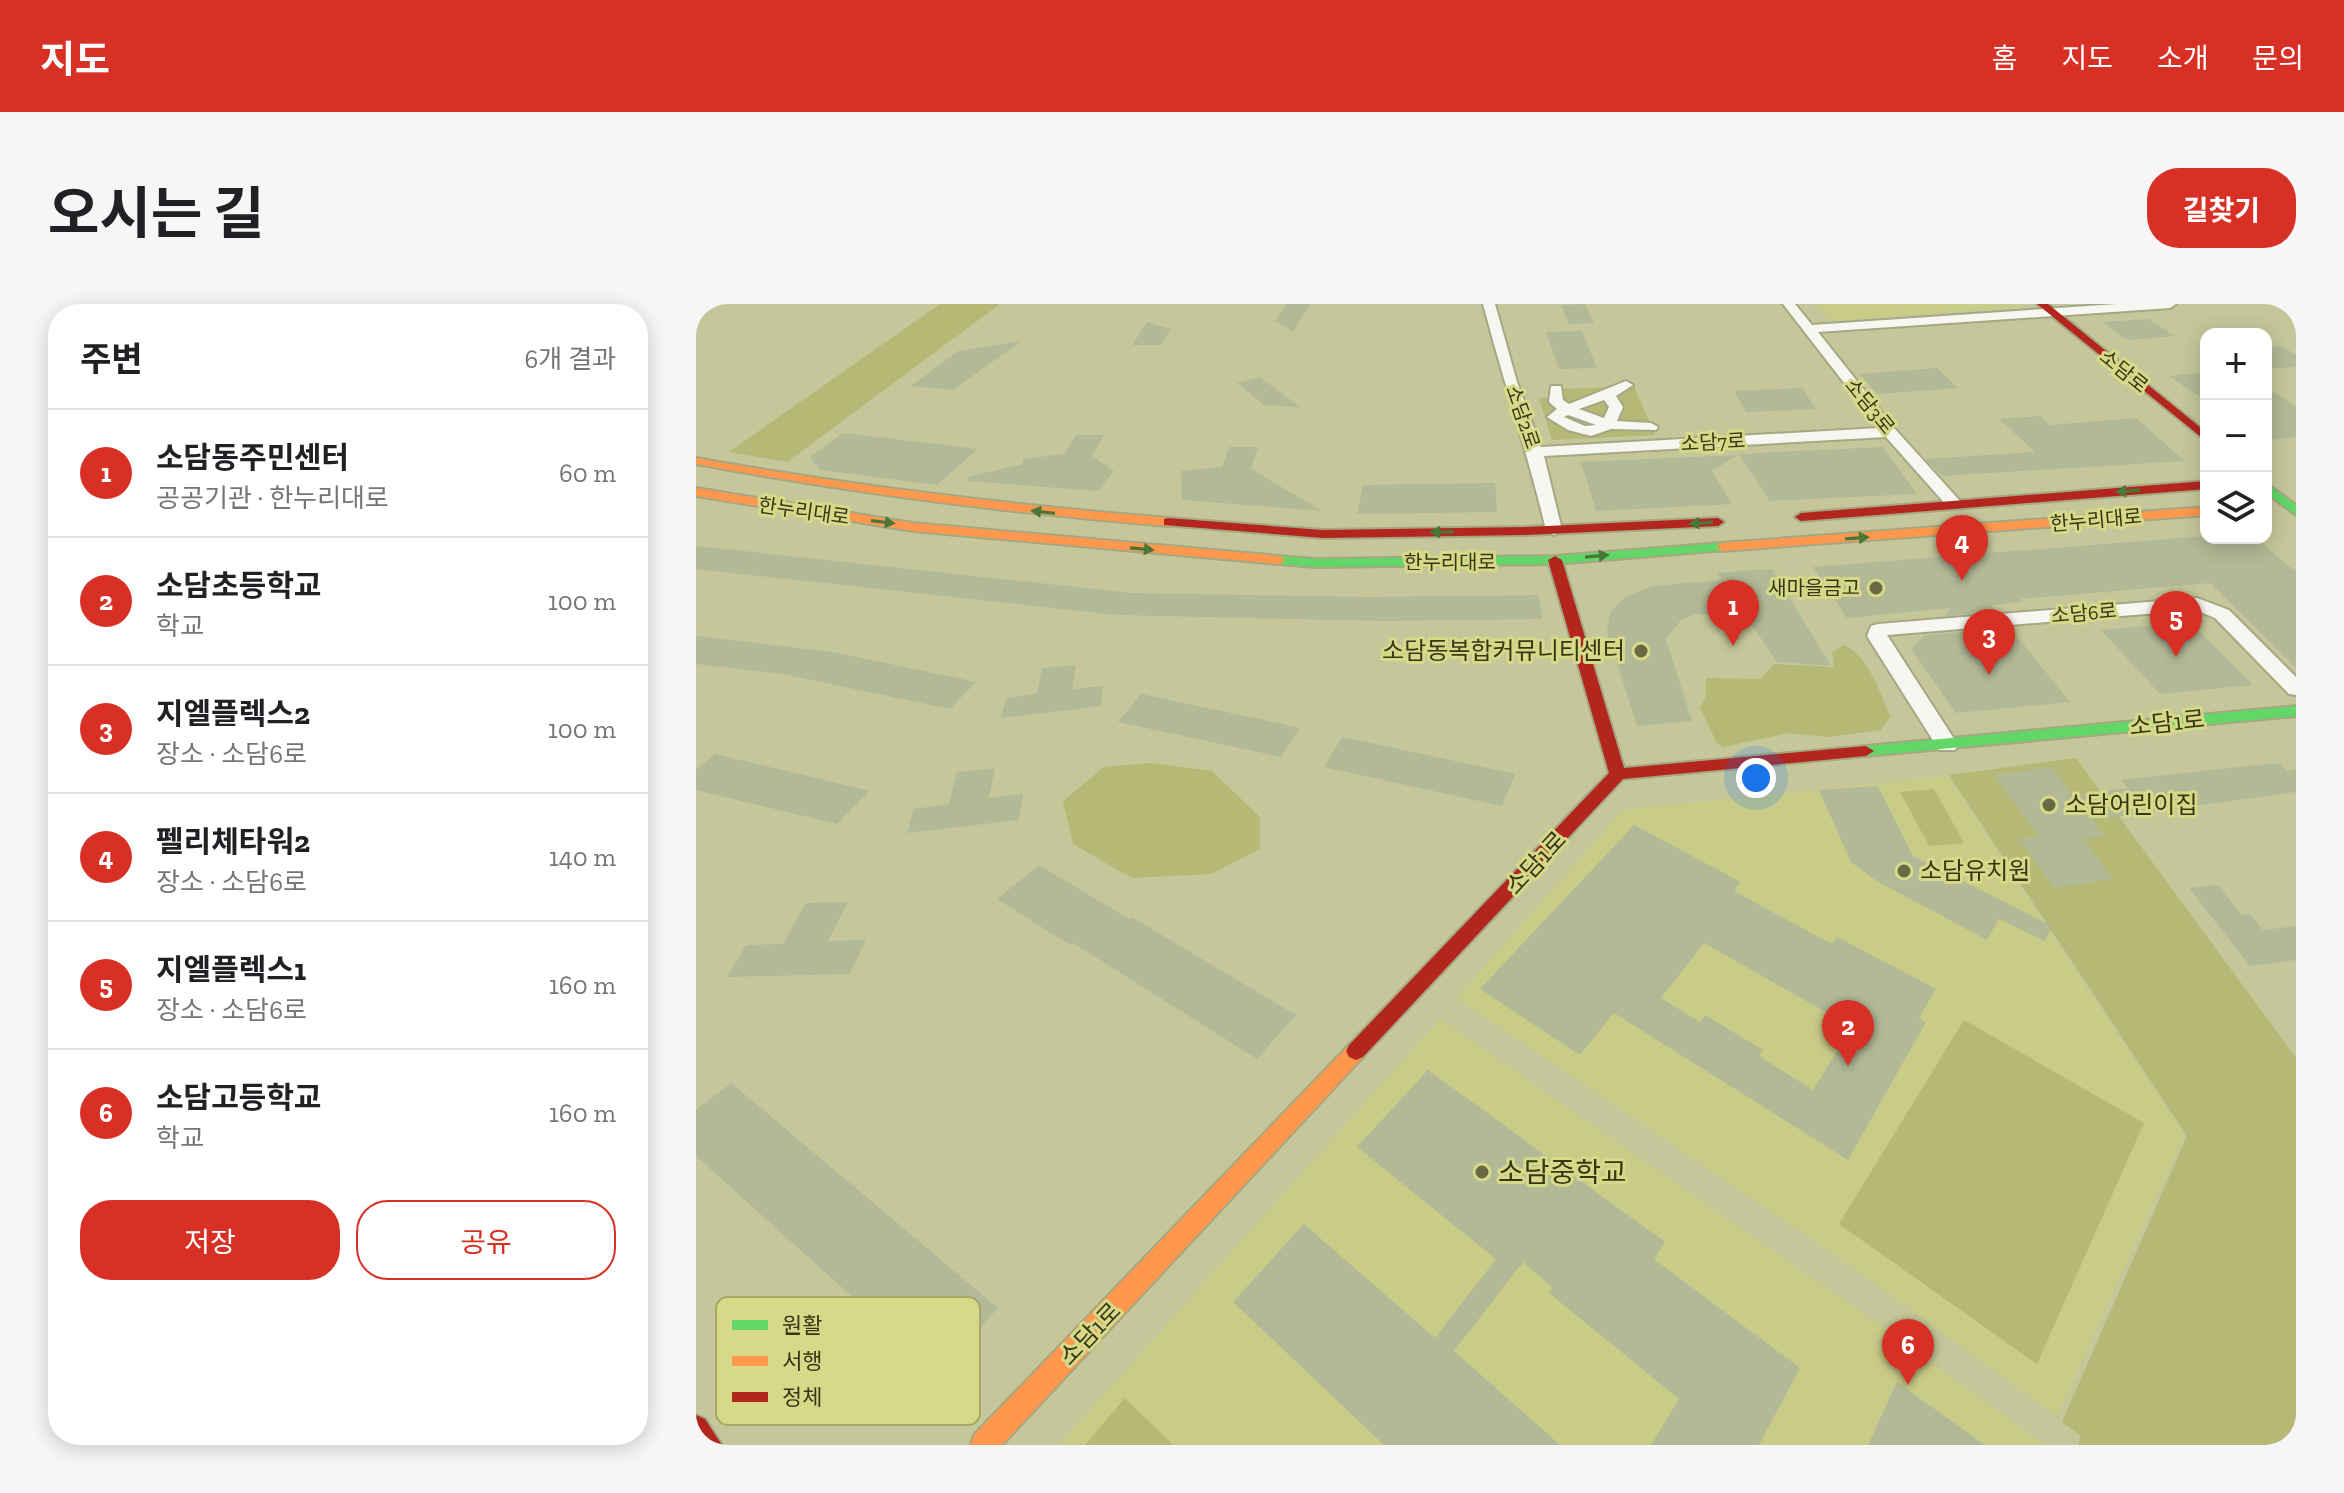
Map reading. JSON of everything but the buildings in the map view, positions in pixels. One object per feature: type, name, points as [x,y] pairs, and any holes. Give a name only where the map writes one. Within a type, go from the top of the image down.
[{"type":"street","name":"소담2로","points":[[1489,304],[1510,382],[1535,452],[1554,530]]},
{"type":"street","name":"소담3로","points":[[1789,304],[1890,432],[1954,504]]},
{"type":"street","points":[[1808,329],[2047,308],[2170,304]]},
{"type":"street","name":"소담로","points":[[2047,308],[2200,433]]},
{"type":"street","points":[[1567,408],[1609,396],[1626,385]]},
{"type":"street","points":[[1556,389],[1556,402],[1567,408],[1622,427],[1651,427]]},
{"type":"street","points":[[1609,396],[1616,407],[1611,424]]},
{"type":"street","name":"소담7로","points":[[1535,452],[1890,432]]},
{"type":"street","name":"한누리대로","points":[[696,461],[826,486],[1061,514],[1323,534],[1554,530],[1743,521]]},
{"type":"street","points":[[2272,481],[2293,506]]},
{"type":"street","name":"한누리대로","points":[[1789,518],[2200,485]]},
{"type":"street","name":"한누리대로","points":[[696,492],[788,511],[913,526],[1054,542],[1301,562],[1555,560],[2200,511]]},
{"type":"street","points":[[2272,506],[2293,506]]},
{"type":"street","points":[[1555,560],[1618,774]]},
{"type":"street","name":"소담6로","points":[[1947,745],[1877,636],[1878,630],[2197,604],[2222,614],[2296,689]]},
{"type":"street","name":"소담1로","points":[[984,1445],[1618,774],[2296,711]]},
{"type":"street","points":[[696,1428],[709,1445]]},
{"type":"shaded area","points":[[940,304],[1000,304],[787,462],[729,452]]},
{"type":"shaded area","points":[[1816,304],[2021,304],[2023,306],[1832,321]]},
{"type":"shaded area","points":[[1634,386],[1655,435],[1552,440],[1539,398],[1563,397],[1561,389]]},
{"type":"shaded area","points":[[1844,645],[1867,666],[1878,687],[1890,717],[1881,730],[1828,737],[1788,733],[1724,747],[1717,743],[1700,708],[1706,696],[1706,678],[1760,679],[1774,664],[1834,667],[1832,652]]},
{"type":"shaded area","points":[[2076,758],[2296,1058],[2296,1445],[2078,1445],[2081,1436],[2062,1422],[2187,1136],[1949,775]]},
{"type":"shaded area","points":[[1151,763],[1212,771],[1260,817],[1260,849],[1211,874],[1132,878],[1073,844],[1063,801],[1104,767]]},
{"type":"shaded area","points":[[1947,776],[2184,1135],[2057,1416],[1847,1263],[1457,998],[1623,810]]},
{"type":"shaded area","points":[[1934,789],[1964,843],[1929,846],[1900,792]]},
{"type":"shaded area","name":"소담중학교","points":[[1440,1019],[1881,1326],[2045,1445],[1059,1445]]},
{"type":"shaded area","points":[[1964,1020],[2144,1123],[2037,1364],[1839,1224]]},
{"type":"shaded area","points":[[1125,1398],[1173,1445],[1085,1445]]},
{"type":"traffic: fast","points":[[2272,492],[2296,511]]},
{"type":"traffic: fast","points":[[1279,560],[1316,563],[1555,560],[1722,547]]},
{"type":"traffic: fast","points":[[1866,751],[2296,711]]},
{"type":"traffic: slow","points":[[696,461],[813,482],[931,498],[1168,522]]},
{"type":"traffic: slow","points":[[696,492],[913,527],[1279,560]]},
{"type":"traffic: slow","points":[[1722,547],[2200,511]]},
{"type":"traffic: slow","points":[[984,1445],[1356,1051]]},
{"type":"traffic: jam","points":[[2042,304],[2200,433]]},
{"type":"traffic: jam","points":[[1801,517],[2200,485]]},
{"type":"traffic: jam","points":[[1168,522],[1323,534],[1526,531],[1718,522]]},
{"type":"traffic: jam","points":[[1555,560],[1618,774]]},
{"type":"traffic: jam","points":[[1356,1051],[1618,774],[1866,751]]},
{"type":"traffic: jam","points":[[696,1428],[709,1445]]},
{"type":"place","name":"펠리체타워2","points":[[1962,581]]},
{"type":"place","name":"새마을금고","points":[[1876,588]]},
{"type":"place","name":"소담동주민센터","points":[[1733,646]]},
{"type":"place","name":"소담동복합커뮤니티센터","points":[[1641,651]]},
{"type":"place","name":"지엘플렉스1","points":[[2176,657]]},
{"type":"place","name":"지엘플렉스2","points":[[1989,675]]},
{"type":"place","name":"소담어린이집","points":[[2049,805]]},
{"type":"place","name":"소담유치원","points":[[1904,871]]},
{"type":"place","name":"소담초등학교","points":[[1848,1066]]},
{"type":"place","name":"소담중학교","points":[[1482,1172]]},
{"type":"place","name":"소담고등학교","points":[[1908,1385]]}]
